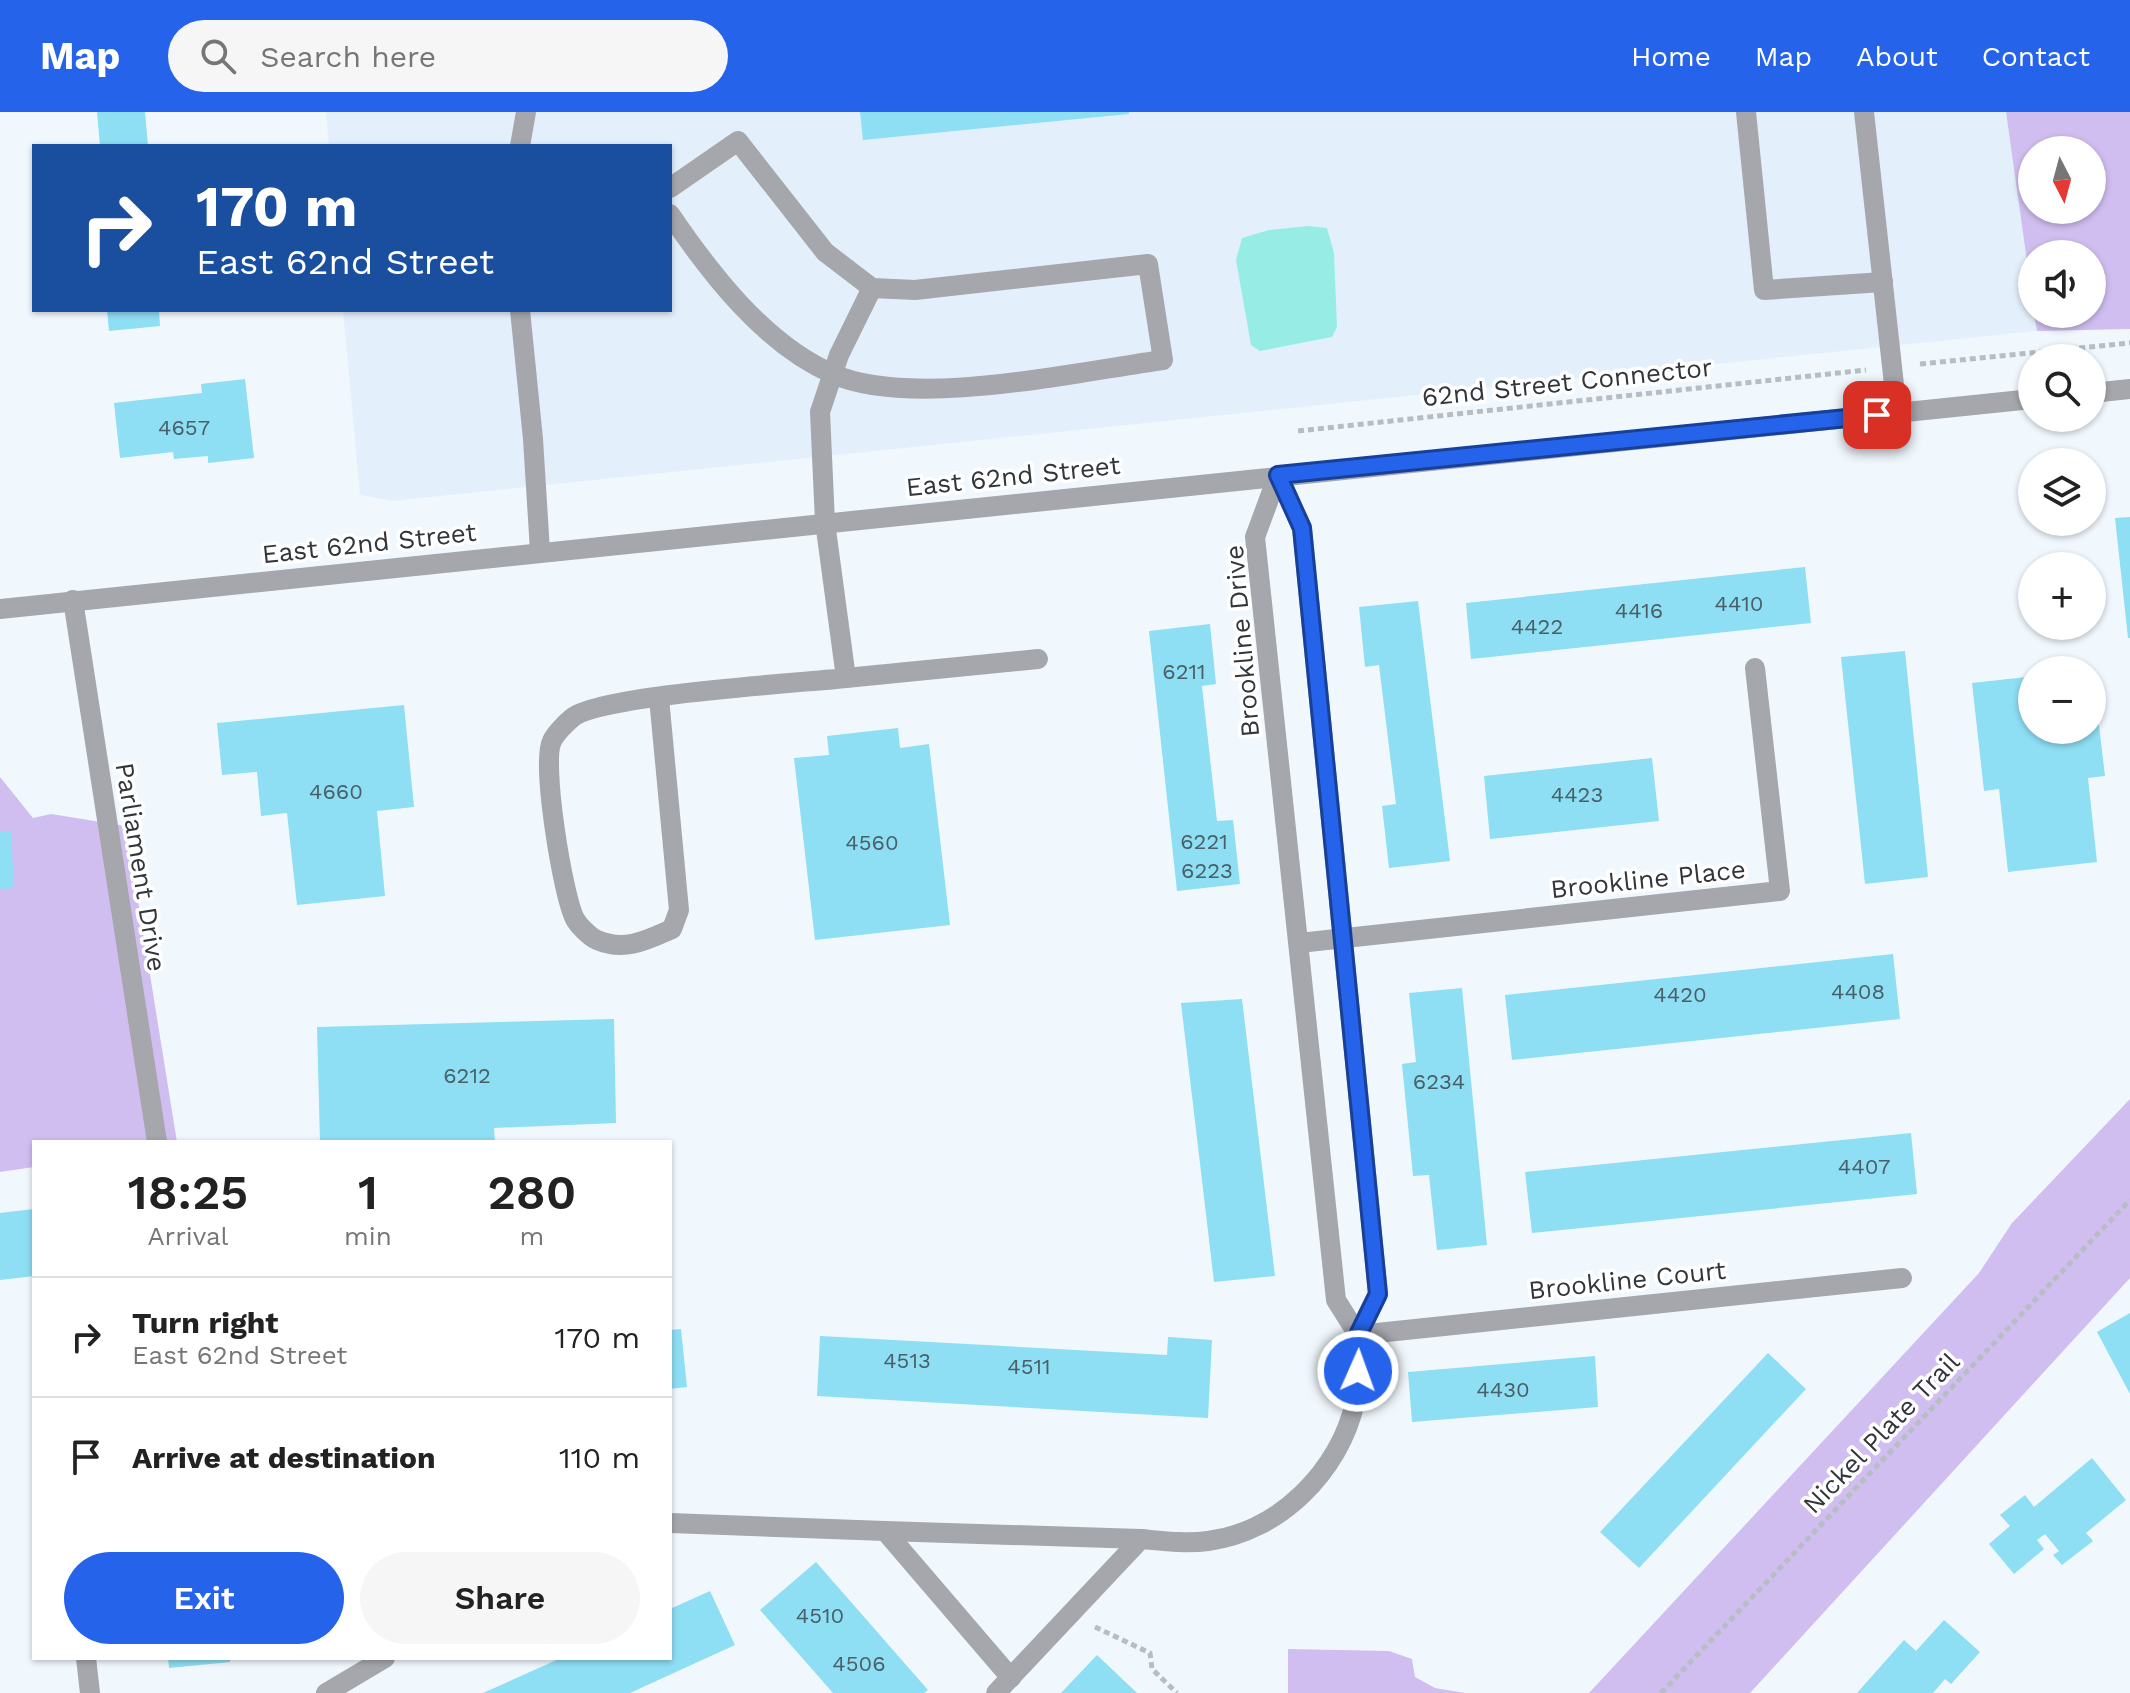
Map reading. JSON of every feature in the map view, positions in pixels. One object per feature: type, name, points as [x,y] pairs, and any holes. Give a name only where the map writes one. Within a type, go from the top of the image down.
[{"type":"street","points":[[520,144],[526,112]]},
{"type":"street","points":[[1746,112],[1764,290],[1883,282]]},
{"type":"street","points":[[1864,112],[1897,412]]},
{"type":"street","points":[[672,187],[738,141],[825,252],[872,288],[915,290],[1148,264],[1163,360],[939,389],[890,388],[833,374],[772,335],[705,266],[672,217]]},
{"type":"street","points":[[846,678],[825,522],[820,412],[833,374],[872,288]]},
{"type":"street","points":[[520,312],[540,551]]},
{"type":"street","points":[[2106,392],[2130,389]]},
{"type":"street","name":"East 62nd Street","points":[[0,609],[2018,400]]},
{"type":"street","points":[[672,1523],[1211,1541],[1260,1525],[1303,1494],[1335,1452],[1349,1420],[1357,1387],[1358,1335],[1378,1294],[1302,528],[1278,475]]},
{"type":"street","name":"Brookline Drive","points":[[1278,475],[1255,537],[1336,1300],[1358,1335]]},
{"type":"street","name":"Parliament Drive","points":[[73,600],[157,1140]]},
{"type":"street","points":[[659,698],[679,910],[672,929],[630,946],[595,940],[576,922],[567,898],[548,772],[551,742],[573,716],[604,704],[659,698],[846,678],[1038,659]]},
{"type":"street","name":"Brookline Place","points":[[1299,943],[1780,891],[1755,668]]},
{"type":"street","name":"Brookline Court","points":[[1358,1335],[1902,1278]]},
{"type":"street","points":[[885,1531],[1004,1686],[1141,1539]]},
{"type":"street","points":[[86,1660],[90,1693]]},
{"type":"street","points":[[326,1693],[382,1660]]},
{"type":"path","points":[[1943,361],[2130,343]]},
{"type":"path","name":"62nd Street Connector","points":[[1298,431],[1840,373]]},
{"type":"path","name":"Nickel Plate Trail","points":[[1661,1693],[2130,1200]]},
{"type":"path","points":[[1070,1615],[1150,1653],[1152,1669],[1177,1693]]},
{"type":"shaded area","points":[[326,112],[2006,112],[2018,197],[2018,224],[2022,224],[2024,240],[2018,240],[2018,328],[2037,328],[2037,331],[392,501],[360,495],[343,312],[672,312],[672,144],[329,144]]},
{"type":"shaded area","points":[[2006,112],[2130,112],[2130,329],[2037,331],[2036,328],[2106,328],[2106,240],[2024,240],[2022,224],[2106,224],[2106,136],[2018,136],[2018,197]]},
{"type":"shaded area","points":[[1308,226],[1327,228],[1334,253],[1337,327],[1332,337],[1260,351],[1251,345],[1236,260],[1242,238],[1269,230]]},
{"type":"shaded area","points":[[0,777],[33,818],[51,814],[126,826],[177,1140],[32,1140],[32,1167],[0,1172]]},
{"type":"shaded area","points":[[2130,1099],[2130,1278],[1750,1693],[1589,1693],[1979,1273],[2012,1223]]},
{"type":"shaded area","points":[[1288,1649],[1389,1651],[1412,1659],[1415,1677],[1435,1688],[1465,1693],[1288,1693]]},
{"type":"building","points":[[97,112],[145,112],[148,144],[100,144]]},
{"type":"building","points":[[860,112],[1129,112],[1129,114],[863,140]]},
{"type":"building","points":[[107,312],[159,312],[160,326],[109,331]]},
{"type":"building","points":[[245,379],[254,458],[208,463],[208,456],[174,459],[173,452],[120,458],[114,403],[202,393],[201,384]]},
{"type":"building","points":[[2130,517],[2130,638],[2128,638],[2115,518]]},
{"type":"building","points":[[1805,567],[1811,623],[1471,659],[1466,603]]},
{"type":"building","points":[[1418,601],[1450,861],[1389,868],[1382,806],[1396,804],[1379,665],[1365,667],[1359,607]]},
{"type":"building","points":[[1210,624],[1216,684],[1202,686],[1217,821],[1233,820],[1240,884],[1177,891],[1149,631]]},
{"type":"building","points":[[1905,651],[1928,877],[1865,884],[1841,657]]},
{"type":"building","points":[[2018,678],[2018,744],[2101,744],[2105,776],[2088,778],[2097,862],[2008,872],[1999,789],[1984,791],[1972,683]]},
{"type":"building","points":[[404,705],[414,807],[377,811],[385,896],[297,905],[287,813],[261,816],[257,772],[222,775],[217,723]]},
{"type":"building","points":[[898,728],[900,748],[929,744],[950,925],[815,940],[794,758],[829,755],[827,736]]},
{"type":"building","points":[[1652,758],[1659,821],[1490,839],[1484,776]]},
{"type":"building","points":[[0,832],[11,832],[14,888],[0,889]]},
{"type":"building","points":[[1893,954],[1900,1019],[1512,1060],[1505,995]]},
{"type":"building","points":[[1462,988],[1487,1245],[1437,1250],[1429,1175],[1413,1176],[1402,1064],[1416,1062],[1409,993]]},
{"type":"building","points":[[1242,999],[1275,1276],[1214,1282],[1181,1003]]},
{"type":"building","points":[[614,1019],[616,1123],[494,1128],[495,1140],[320,1140],[317,1027]]},
{"type":"building","points":[[1911,1133],[1917,1194],[1532,1233],[1525,1172]]},
{"type":"building","points":[[32,1209],[32,1276],[0,1280],[0,1213]]},
{"type":"building","points":[[2130,1313],[2130,1394],[2097,1332]]},
{"type":"building","points":[[681,1329],[687,1387],[672,1389],[672,1330]]},
{"type":"building","points":[[820,1336],[1167,1355],[1168,1337],[1212,1340],[1208,1418],[817,1396]]},
{"type":"building","points":[[1768,1353],[1806,1389],[1639,1568],[1600,1532]]},
{"type":"building","points":[[1595,1356],[1598,1407],[1412,1422],[1408,1372]]},
{"type":"building","points":[[2092,1458],[2126,1500],[2086,1533],[2093,1541],[2062,1565],[2053,1555],[2059,1551],[2045,1534],[2037,1540],[2044,1549],[2014,1574],[1989,1544],[2010,1526],[2000,1515],[2025,1495],[2034,1507]]},
{"type":"building","points":[[816,1562],[928,1690],[924,1693],[833,1693],[760,1610]]},
{"type":"building","points":[[710,1591],[735,1645],[630,1693],[483,1693],[557,1660],[672,1660],[672,1608]]},
{"type":"building","points":[[1944,1620],[1980,1652],[1951,1684],[1945,1679],[1933,1693],[1857,1693],[1904,1640],[1916,1651]]},
{"type":"building","points":[[1097,1655],[1137,1693],[1061,1693]]},
{"type":"building","points":[[168,1660],[230,1660],[230,1662],[169,1668]]},
{"type":"route","points":[[1358,1371],[1358,1335],[1378,1294],[1302,528],[1278,475],[1877,415]]}]
